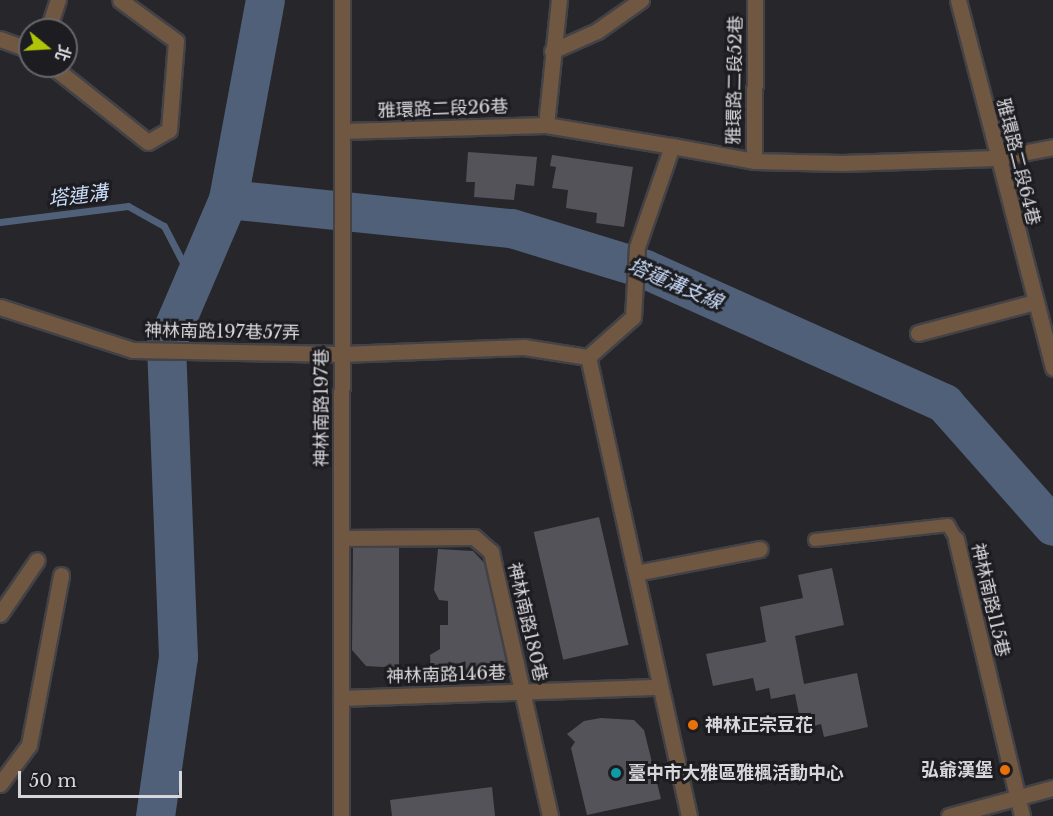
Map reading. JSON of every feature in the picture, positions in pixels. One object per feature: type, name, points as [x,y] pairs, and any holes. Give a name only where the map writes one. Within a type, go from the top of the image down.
[{"type":"street","points":[[52,18],[58,0]]},
{"type":"street","points":[[67,78],[148,142],[169,130],[176,41],[120,0]]},
{"type":"street","name":"神林南路197巷","points":[[341,816],[342,0]]},
{"type":"street","points":[[546,125],[559,0]]},
{"type":"street","points":[[552,51],[597,31],[641,0]]},
{"type":"street","name":"雅環路二段52巷","points":[[754,161],[755,0]]},
{"type":"street","name":"雅環路二段64巷","points":[[958,0],[996,158],[1053,368]]},
{"type":"street","points":[[0,39],[18,46]]},
{"type":"street","name":"雅環路二段26巷","points":[[342,131],[546,125],[672,146]]},
{"type":"street","points":[[342,354],[524,347],[588,357],[633,318],[637,247],[672,146],[754,161],[842,163],[996,158],[1053,147]]},
{"type":"street","points":[[918,333],[1035,302]]},
{"type":"street","name":"神林南路197巷57弄","points":[[0,307],[133,350],[342,354]]},
{"type":"street","points":[[588,357],[689,816]]},
{"type":"street","name":"神林南路180巷","points":[[341,538],[474,537],[491,552],[550,816]]},
{"type":"street","name":"神林南路115巷","points":[[956,539],[1022,816]]},
{"type":"street","points":[[636,573],[760,549]]},
{"type":"street","points":[[0,614],[37,560]]},
{"type":"street","points":[[0,784],[29,745],[61,575]]},
{"type":"street","name":"神林南路146巷","points":[[341,698],[660,687]]},
{"type":"street","points":[[948,816],[1053,788]]},
{"type":"lane","name":"神林南路115巷","points":[[815,540],[948,525],[956,539]]},
{"type":"building","points":[[468,152],[537,157],[534,186],[516,184],[514,200],[474,197],[475,182],[466,182]]},
{"type":"building","points":[[552,155],[633,167],[624,227],[596,223],[597,213],[566,208],[568,190],[552,188],[556,167],[550,166]]},
{"type":"building","points":[[599,517],[628,645],[563,660],[534,532]]},
{"type":"building","points":[[363,536],[399,536],[399,668],[366,666],[352,650],[353,548]]},
{"type":"building","points":[[438,549],[473,551],[489,568],[511,659],[507,672],[496,681],[431,678],[430,655],[440,649],[440,625],[448,625],[448,601],[439,600],[434,590]]},
{"type":"building","points":[[832,568],[844,625],[795,636],[804,684],[857,673],[868,727],[824,737],[821,724],[802,729],[795,694],[771,699],[769,688],[756,691],[753,678],[713,686],[706,654],[766,642],[760,607],[803,598],[798,575]]},
{"type":"building","name":"臺中市大雅區雅楓活動中心","points":[[601,718],[634,720],[644,730],[661,799],[587,815],[571,748],[575,742],[567,734],[584,721]]},
{"type":"building","points":[[492,787],[495,816],[392,816],[390,800]]},
{"type":"waterway","points":[[155,816],[178,657],[166,344],[228,199],[265,0]]},
{"type":"waterway","name":"塔蓮溝支線","points":[[228,199],[511,228],[645,269],[944,403],[1053,526]]},
{"type":"waterway","name":"塔連溝","points":[[0,222],[128,206],[164,226],[193,282]]},
{"type":"place","name":"神林正宗豆花","points":[[693,725]]},
{"type":"place","name":"弘爺漢堡","points":[[1005,770]]},
{"type":"place","name":"臺中市大雅區雅楓活動中心","points":[[616,773]]}]
